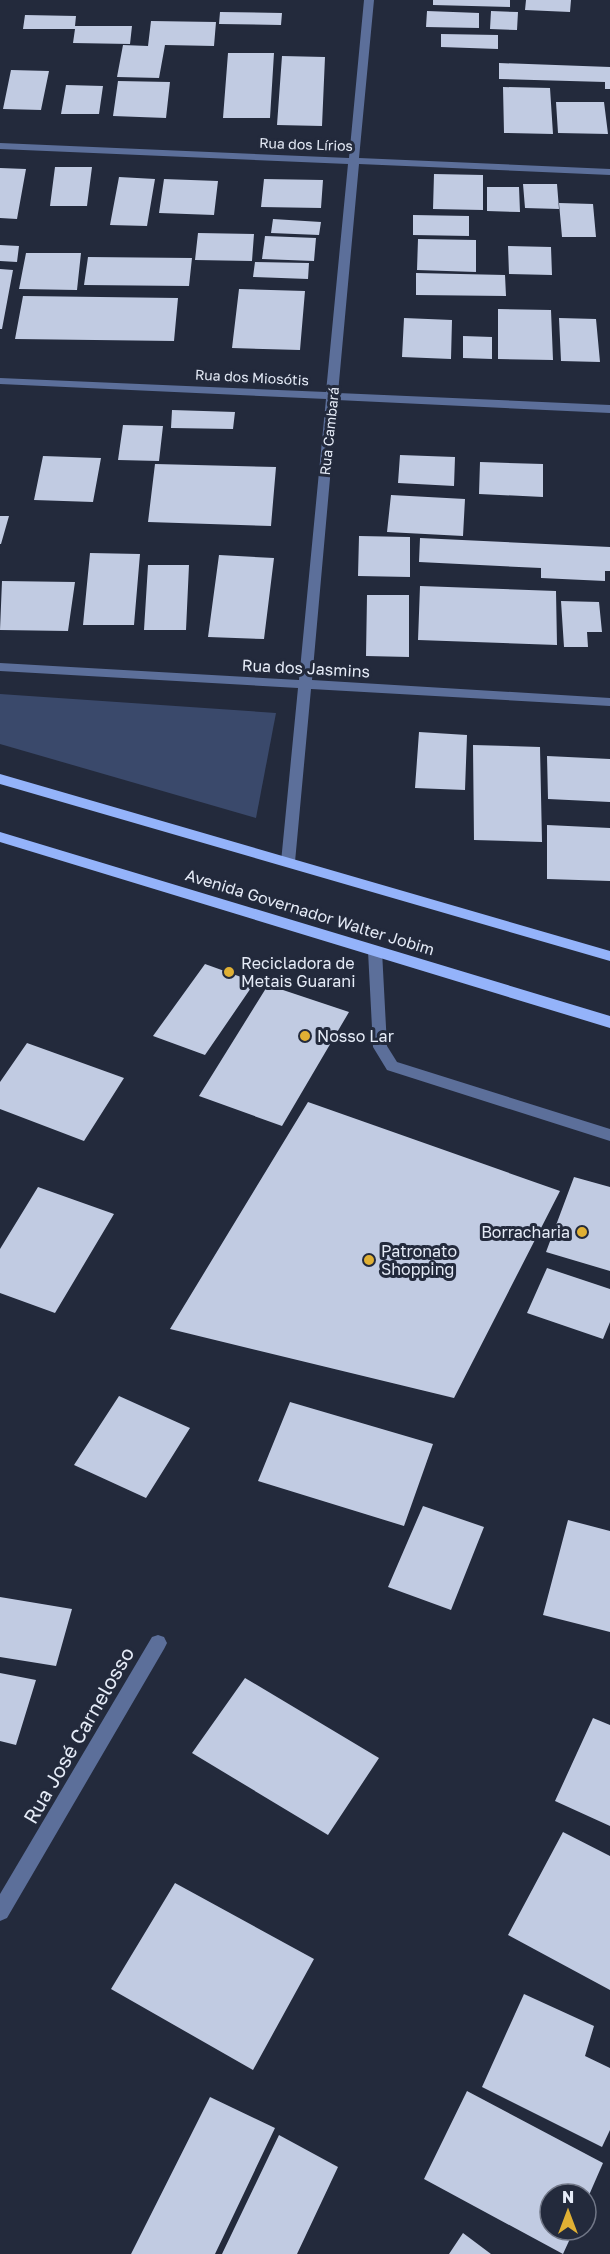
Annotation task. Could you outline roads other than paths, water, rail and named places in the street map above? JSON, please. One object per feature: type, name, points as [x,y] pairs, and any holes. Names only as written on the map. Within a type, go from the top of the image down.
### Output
[{"type":"main road","points":[[0,778],[610,956]]},
{"type":"main road","name":"Avenida Governador Walter Jobim","points":[[0,837],[610,1022]]},
{"type":"street","name":"Rua Cambará","points":[[288,862],[369,0]]},
{"type":"street","name":"Rua dos Lírios","points":[[0,146],[610,172]]},
{"type":"street","name":"Rua dos Miosótis","points":[[0,381],[610,409]]},
{"type":"street","name":"Rua dos Jasmins","points":[[0,667],[610,702]]},
{"type":"street","points":[[375,951],[380,1047],[392,1066],[610,1135]]},
{"type":"street","name":"Rua José Carnelosso","points":[[0,1912],[158,1643]]},
{"type":"place","name":"Recicladora de Metais Guarani","points":[[229,972]]},
{"type":"place","name":"Nosso Lar","points":[[305,1036]]},
{"type":"place","name":"Borracharia","points":[[582,1232]]},
{"type":"place","name":"Patronato Shopping","points":[[369,1260]]}]
